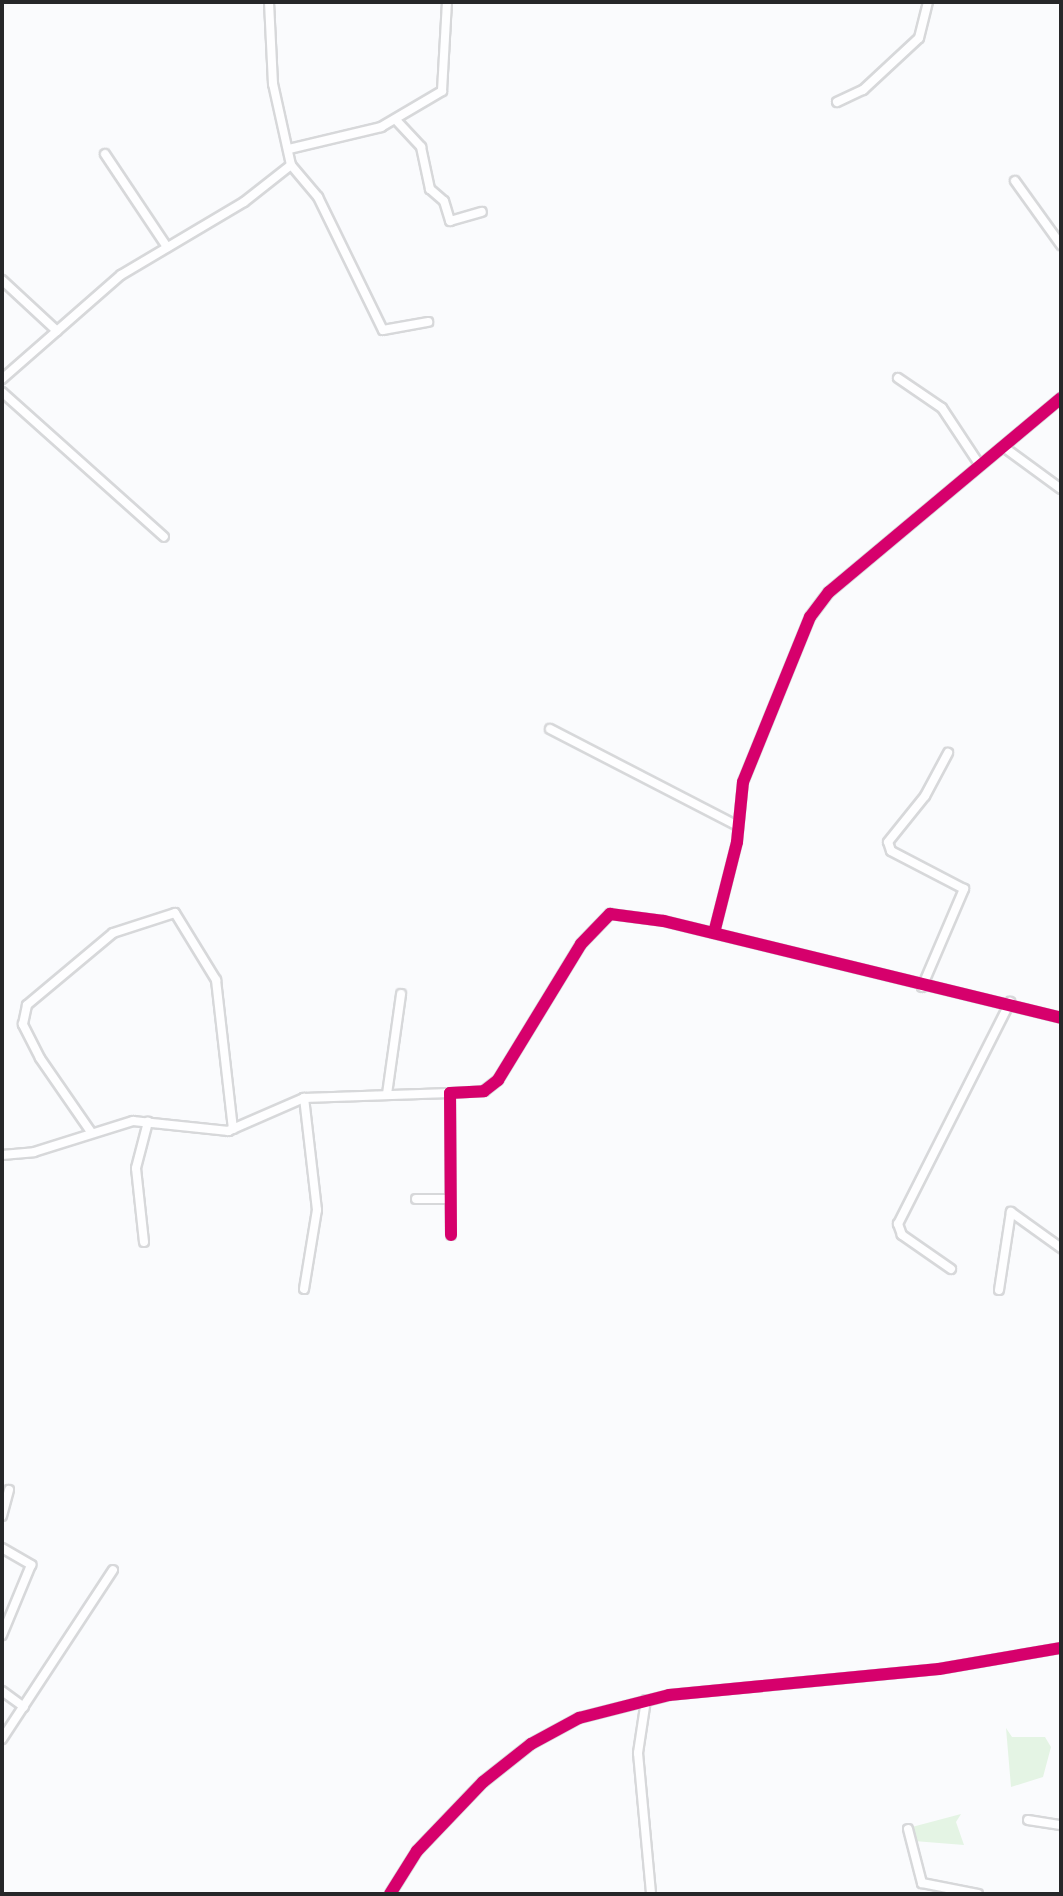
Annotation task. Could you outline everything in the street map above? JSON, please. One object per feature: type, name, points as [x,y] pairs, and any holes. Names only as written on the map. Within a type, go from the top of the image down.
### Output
[{"type":"street","points":[[269,2],[273,84],[291,165],[318,197],[383,330],[428,322]]},
{"type":"street","points":[[289,149],[396,120],[442,91],[447,2]]},
{"type":"street","points":[[837,102],[863,90],[919,38],[928,2]]},
{"type":"street","points":[[396,120],[421,147],[430,189],[444,201],[450,221],[482,212]]},
{"type":"street","points":[[105,154],[167,247]]},
{"type":"street","points":[[2,379],[121,275],[244,202],[291,165]]},
{"type":"street","points":[[1015,181],[1061,245]]},
{"type":"street","points":[[2,280],[57,331]]},
{"type":"street","points":[[898,378],[942,408],[979,464]]},
{"type":"street","points":[[2,392],[164,537]]},
{"type":"street","points":[[714,933],[751,755],[785,688],[810,617],[829,592],[979,464],[1005,448],[1061,398]]},
{"type":"street","points":[[1005,448],[1061,489]]},
{"type":"street","points":[[550,729],[736,825]]},
{"type":"street","points":[[922,987],[964,889],[891,851],[888,842],[925,796],[948,753]]},
{"type":"street","points":[[91,1132],[40,1058],[23,1024],[27,1005],[113,933],[175,913],[216,980],[233,1129]]},
{"type":"street","points":[[2,1155],[34,1152],[91,1132],[148,1122],[233,1129],[304,1098],[484,1091],[498,1080],[552,987],[604,917],[620,914],[714,933],[922,987],[1010,1002],[1061,1018]]},
{"type":"street","points":[[387,1094],[401,994]]},
{"type":"street","points":[[951,1269],[902,1235],[898,1224],[1010,1002]]},
{"type":"street","points":[[450,1093],[451,1235]]},
{"type":"street","points":[[304,1098],[317,1210],[304,1289]]},
{"type":"street","points":[[144,1242],[136,1168],[148,1122]]},
{"type":"street","points":[[416,1199],[451,1199]]},
{"type":"street","points":[[999,1290],[1011,1212],[1061,1248]]},
{"type":"street","points":[[2,1516],[9,1490]]},
{"type":"street","points":[[2,1548],[31,1565],[2,1635]]},
{"type":"street","points":[[2,1739],[113,1570]]},
{"type":"street","points":[[390,1894],[417,1851],[483,1782],[531,1744],[579,1718],[646,1700],[939,1669],[1061,1648]]},
{"type":"street","points":[[2,1691],[24,1707]]},
{"type":"street","points":[[646,1700],[638,1753],[651,1894]]},
{"type":"street","points":[[1028,1820],[1061,1825]]},
{"type":"street","points":[[908,1829],[922,1883],[990,1894]]},
{"type":"green space","points":[[1006,1728],[1012,1737],[1045,1737],[1051,1747],[1043,1777],[1011,1787]]},
{"type":"green space","points":[[961,1814],[956,1822],[964,1845],[914,1841],[912,1827]]},
{"type":"cycle path","points":[[714,933],[737,842],[743,782],[810,617],[829,592],[1061,398]]},
{"type":"cycle path","points":[[451,1235],[450,1093],[484,1091],[498,1080],[581,944],[610,914],[664,921],[1061,1018]]},
{"type":"cycle path","points":[[390,1894],[417,1851],[483,1782],[531,1744],[579,1718],[669,1695],[939,1669],[1061,1648]]}]
